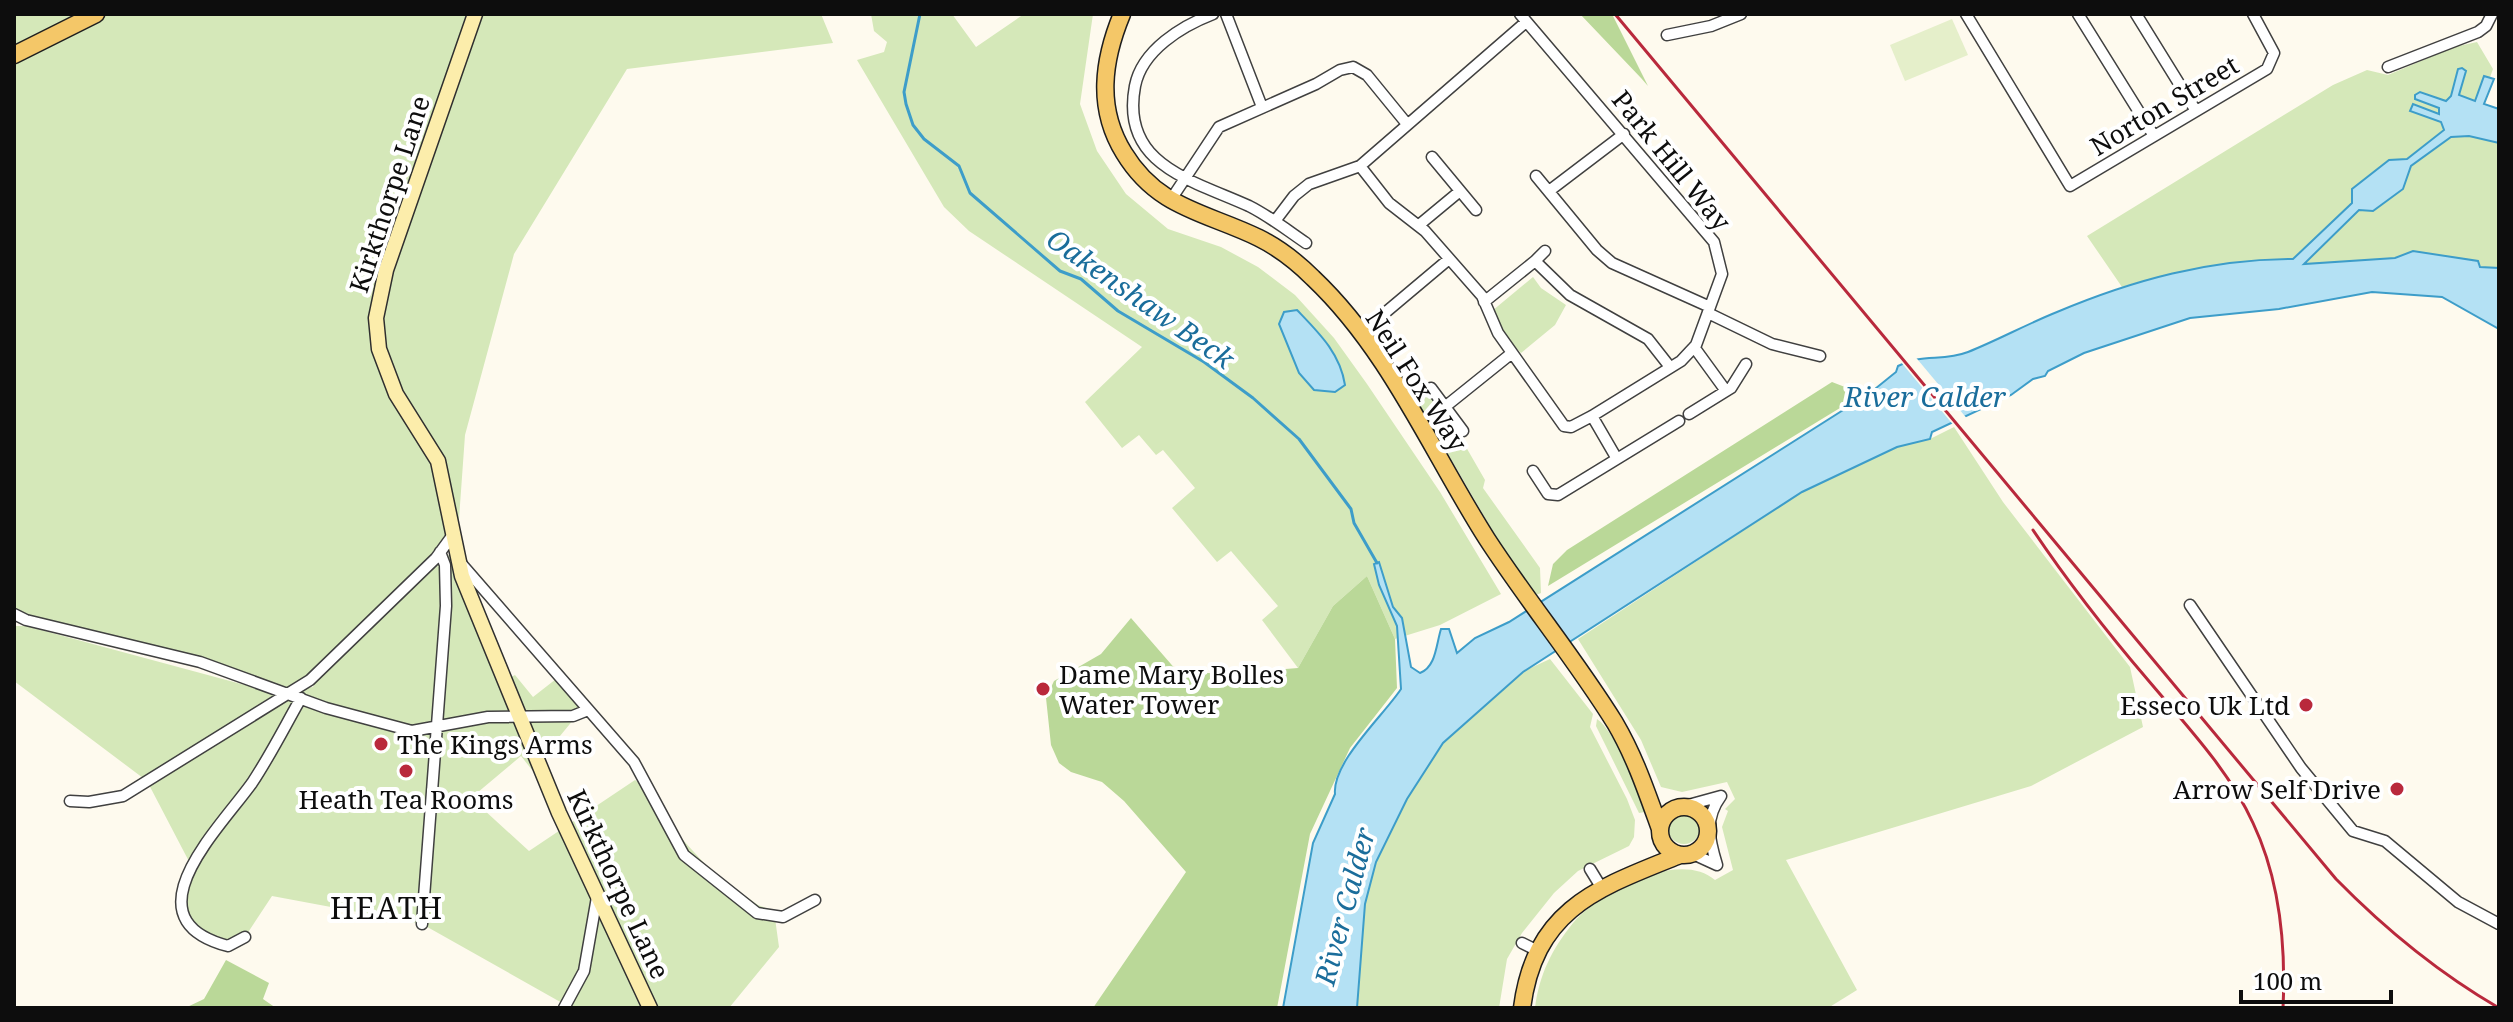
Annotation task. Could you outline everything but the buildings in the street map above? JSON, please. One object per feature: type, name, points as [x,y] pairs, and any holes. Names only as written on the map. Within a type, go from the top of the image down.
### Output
[{"type":"main road","points":[[14,55],[96,14]]},
{"type":"main road","name":"Neil Fox Way","points":[[1122,14],[1105,69],[1107,112],[1117,141],[1132,165],[1170,201],[1263,240],[1293,259],[1361,333],[1396,384],[1510,573],[1615,723],[1649,792],[1661,835]]},
{"type":"main road","points":[[1522,1008],[1530,967],[1564,914],[1601,887],[1705,844],[1708,829],[1696,810],[1679,808],[1649,792]]},
{"type":"main road","points":[[1647,867],[1667,814],[1679,808]]},
{"type":"main road","points":[[1661,835],[1670,851],[1687,854]]},
{"type":"street","name":"Kirkthorpe Lane","points":[[475,14],[399,229],[376,318],[383,367],[438,461],[457,561],[519,715],[650,1008]]},
{"type":"street","points":[[1180,14],[1186,25]]},
{"type":"street","points":[[1213,14],[1186,25],[1144,61],[1132,103],[1135,130],[1147,152],[1185,178],[1275,221],[1306,243]]},
{"type":"street","points":[[1226,14],[1262,107]]},
{"type":"street","points":[[1704,14],[1711,26]]},
{"type":"street","points":[[1667,35],[1711,26],[1741,14]]},
{"type":"street","name":"Norton Street","points":[[1966,14],[2070,186],[2263,72],[2274,57],[2253,14]]},
{"type":"street","points":[[2078,14],[2154,136]]},
{"type":"street","points":[[2136,14],[2196,111]]},
{"type":"street","points":[[2388,67],[2478,32],[2486,26],[2492,14]]},
{"type":"street","points":[[1275,221],[1294,196],[1309,184],[1360,166],[1523,18]]},
{"type":"street","name":"Park Hill Way","points":[[1360,166],[1389,203],[1419,225],[1484,302],[1498,333],[1564,426],[1571,427],[1592,416],[1670,367],[1694,347],[1722,274],[1714,242],[1523,18]]},
{"type":"street","points":[[1170,201],[1219,127],[1316,84],[1340,70],[1353,67],[1367,75],[1407,124]]},
{"type":"street","points":[[1549,191],[1624,134]]},
{"type":"street","points":[[1432,157],[1476,210]]},
{"type":"street","points":[[1536,176],[1612,263],[1772,344],[1820,356]]},
{"type":"street","points":[[1419,225],[1460,191]]},
{"type":"street","points":[[1484,302],[1545,251]]},
{"type":"street","points":[[1361,333],[1449,259]]},
{"type":"street","points":[[1535,261],[1570,295],[1648,339],[1670,367]]},
{"type":"street","points":[[1694,347],[1726,391]]},
{"type":"street","points":[[1446,406],[1512,353]]},
{"type":"street","points":[[1689,414],[1726,391],[1738,380],[1746,364]]},
{"type":"street","points":[[1431,388],[1463,431]]},
{"type":"street","points":[[1592,416],[1617,459]]},
{"type":"street","points":[[1533,471],[1552,496],[1679,421]]},
{"type":"street","points":[[70,801],[89,802],[123,796],[310,680],[440,552],[452,536]]},
{"type":"street","points":[[422,924],[434,728],[446,606],[445,565],[440,552]]},
{"type":"street","points":[[457,561],[634,762],[651,789],[677,847],[704,873],[757,913],[772,918],[783,917],[815,900]]},
{"type":"street","points":[[2190,605],[2301,768],[2353,831],[2385,841],[2458,902],[2499,924]]},
{"type":"street","points":[[14,614],[63,630],[200,662],[301,698],[412,731],[519,715],[573,716],[588,710]]},
{"type":"street","points":[[245,937],[228,946],[193,927],[183,913],[182,885],[201,851],[253,780],[301,698]]},
{"type":"street","points":[[1679,808],[1725,794],[1713,807],[1708,829],[1719,870],[1687,854]]},
{"type":"street","points":[[1590,869],[1601,887]]},
{"type":"street","points":[[564,1008],[584,971],[597,895]]},
{"type":"street","points":[[1522,943],[1538,951]]},
{"type":"green space","points":[[14,14],[821,14],[833,43],[627,69],[514,254],[465,435],[458,533],[299,689],[313,687],[317,678],[435,563],[452,553],[507,679],[515,675],[533,697],[556,679],[583,708],[532,770],[521,756],[471,798],[529,851],[635,780],[659,798],[673,829],[713,873],[758,905],[774,911],[779,947],[729,1008],[571,1008],[422,924],[272,896],[245,937],[228,946],[193,927],[181,903],[194,871],[147,781],[14,681],[14,626],[26,626],[271,692],[246,677],[26,620],[14,622]]},
{"type":"green space","points":[[871,14],[952,14],[976,47],[1024,14],[1093,14],[1080,104],[1097,151],[1126,194],[1168,229],[1221,247],[1258,267],[1295,295],[1334,338],[1367,384],[1440,492],[1501,594],[1440,625],[1395,639],[1367,576],[1333,606],[1298,668],[1262,620],[1278,606],[1231,551],[1217,562],[1172,508],[1195,488],[1163,450],[1156,455],[1139,435],[1122,448],[1085,402],[1142,347],[969,231],[944,207],[857,60],[884,52],[887,42],[874,31]]},
{"type":"green space","points":[[1580,14],[1612,14],[1648,86],[1641,78]]},
{"type":"green space","points":[[1952,19],[1968,55],[1905,81],[1890,45]]},
{"type":"green space","points":[[2477,42],[2493,69],[2469,135],[2499,143],[2499,268],[2488,269],[2413,251],[2395,258],[2304,264],[2307,260],[2236,263],[2190,270],[2122,287],[2087,236],[2333,85],[2367,70],[2388,75],[2454,47]]},
{"type":"green space","points":[[1533,277],[1541,288],[1566,305],[1555,325],[1521,353],[1498,329],[1492,311]]},
{"type":"green space","points":[[1408,367],[1451,421],[1485,480],[1483,488],[1540,568],[1541,593],[1536,595],[1510,561],[1401,373]]},
{"type":"green space","points":[[1832,382],[1863,394],[1548,586],[1553,564],[1567,550]]},
{"type":"green space","points":[[1954,427],[2003,502],[2130,667],[2143,727],[2031,786],[1786,860],[1857,990],[1828,1008],[1535,1008],[1543,973],[1559,943],[1573,923],[1601,898],[1641,878],[1662,872],[1682,869],[1700,872],[1715,880],[1733,870],[1722,827],[1728,811],[1725,809],[1735,799],[1727,782],[1682,792],[1661,787],[1641,740],[1578,639],[1802,492],[1897,447],[1930,439]]},
{"type":"green space","points":[[1367,576],[1395,639],[1397,688],[1350,748],[1310,834],[1277,1008],[1093,1008],[1186,872],[1124,801],[1102,782],[1071,772],[1059,763],[1051,745],[1046,698],[1054,681],[1101,654],[1131,618],[1177,671],[1224,674],[1298,668],[1333,606]]},
{"type":"green space","points":[[1550,659],[1593,714],[1590,727],[1627,799],[1635,820],[1634,837],[1629,846],[1578,871],[1554,893],[1522,933],[1507,959],[1499,1008],[1357,1008],[1365,904],[1376,862],[1407,799],[1443,743],[1522,672]]},
{"type":"green space","points":[[1597,719],[1611,735],[1626,762],[1645,812],[1639,813],[1596,726]]},
{"type":"green space","points":[[1684,812],[1695,817],[1700,828],[1695,839],[1684,844],[1673,839],[1668,828],[1673,817]]},
{"type":"green space","points":[[226,960],[269,983],[263,999],[276,1008],[185,1008],[204,999]]},
{"type":"water","name":"River Calder","points":[[2458,69],[2466,71],[2459,95],[2475,101],[2484,76],[2494,79],[2484,104],[2499,109],[2499,143],[2469,136],[2451,137],[2411,166],[2403,189],[2373,211],[2359,210],[2304,264],[2395,258],[2413,251],[2478,261],[2480,267],[2499,268],[2499,329],[2442,297],[2372,292],[2279,309],[2190,318],[2084,353],[2048,371],[2045,376],[2033,379],[2011,395],[1932,432],[1930,439],[1897,447],[1802,492],[1523,672],[1443,743],[1407,799],[1376,862],[1365,904],[1357,1008],[1283,1008],[1313,843],[1335,794],[1336,781],[1350,754],[1401,689],[1397,626],[1379,585],[1374,564],[1379,562],[1393,607],[1402,618],[1411,667],[1420,673],[1432,661],[1441,629],[1449,629],[1457,653],[1475,638],[1509,622],[1870,393],[1896,372],[1898,366],[1915,360],[1968,352],[2057,312],[2143,281],[2202,267],[2293,259],[2352,203],[2352,189],[2389,160],[2407,159],[2444,130],[2441,122],[2410,111],[2413,104],[2439,114],[2439,108],[2415,99],[2415,95],[2420,92],[2446,101],[2451,96]]},
{"type":"water","points":[[1297,310],[1327,344],[1338,363],[1345,385],[1335,392],[1314,390],[1299,373],[1279,324],[1284,312]]},
{"type":"pier","points":[[1913,354],[1969,421],[1955,427],[1900,361]]},
{"type":"waterway","name":"Oakenshaw Beck","points":[[920,14],[904,92],[913,125],[924,139],[959,166],[970,193],[1060,271],[1081,279],[1118,311],[1204,362],[1253,398],[1299,439],[1351,509],[1354,523],[1377,563]]},
{"type":"railway","points":[[1615,14],[2336,879],[2413,949],[2499,1008]]},
{"type":"railway","points":[[2033,530],[2103,625],[2205,748],[2243,803],[2262,845],[2275,890],[2282,937],[2283,1008]]},
{"type":"place","name":"Dame Mary Bolles Water Tower","points":[[1043,689]]},
{"type":"place","name":"Esseco Uk Ltd","points":[[2306,705]]},
{"type":"place","name":"The Kings Arms","points":[[381,744]]},
{"type":"place","name":"Heath Tea Rooms","points":[[406,771]]},
{"type":"place","name":"Arrow Self Drive","points":[[2397,789]]},
{"type":"district","name":"HEATH","points":[[387,907]]}]
